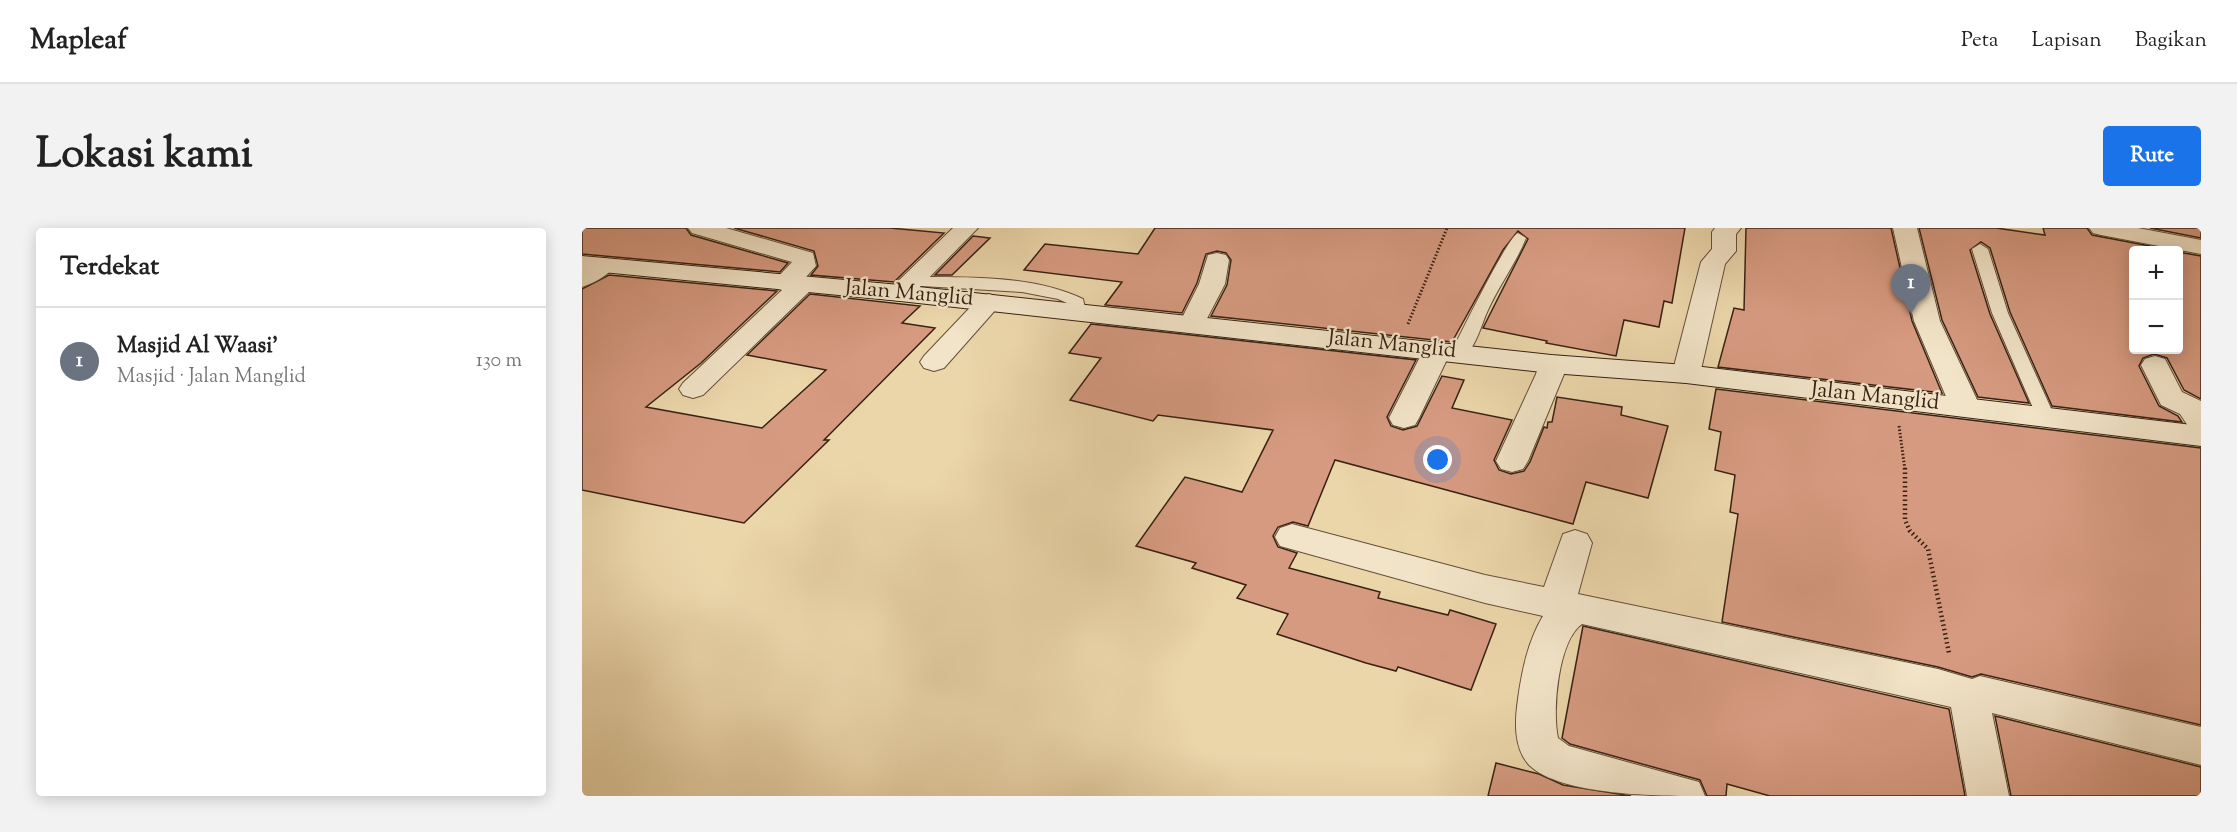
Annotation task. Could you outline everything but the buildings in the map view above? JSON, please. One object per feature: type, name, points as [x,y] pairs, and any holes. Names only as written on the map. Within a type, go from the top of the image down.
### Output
[{"type":"street","points":[[693,389],[794,284],[804,266],[804,258],[700,228]]},
{"type":"street","points":[[905,287],[966,228]]},
{"type":"street","points":[[1676,373],[1713,262],[1724,251],[1724,232],[1729,228]]},
{"type":"street","points":[[1905,228],[1927,321],[1965,406]]},
{"type":"street","points":[[2101,228],[2201,247]]},
{"type":"street","points":[[1676,373],[1696,249]]},
{"type":"street","points":[[1192,324],[1212,284],[1217,260]]},
{"type":"street","name":"Jalan Manglid","points":[[590,269],[794,284],[905,287],[989,302],[1551,364],[1676,373],[2045,415],[2201,436]]},
{"type":"street","points":[[934,362],[989,302]]},
{"type":"street","points":[[1404,418],[1448,352]]},
{"type":"street","points":[[1512,461],[1550,374],[1551,364]]},
{"type":"street","points":[[2156,365],[2171,398],[2190,407],[2201,422]]},
{"type":"street","points":[[1292,537],[1434,577],[1938,686],[1972,696],[1980,693],[1990,694],[2201,746]]},
{"type":"street","points":[[1575,543],[1568,605],[1558,622],[1541,668],[1536,725],[1538,744],[1546,754],[1560,763],[1684,796]]},
{"type":"street","points":[[1972,696],[1970,702],[1988,796]]},
{"type":"lane","points":[[1448,352],[1518,238]]},
{"type":"lane","points":[[1980,249],[2000,313],[2045,415]]},
{"type":"lane","points":[[905,287],[1003,286],[1067,295],[1077,302],[1078,312]]},
{"type":"path","points":[[1399,346],[1447,228]]},
{"type":"path","points":[[1894,399],[1905,461],[1905,520],[1910,531],[1928,549],[1949,652],[1959,676],[1972,696]]},
{"type":"place","name":"Masjid Al Waasi'","points":[[1911,314]]}]
